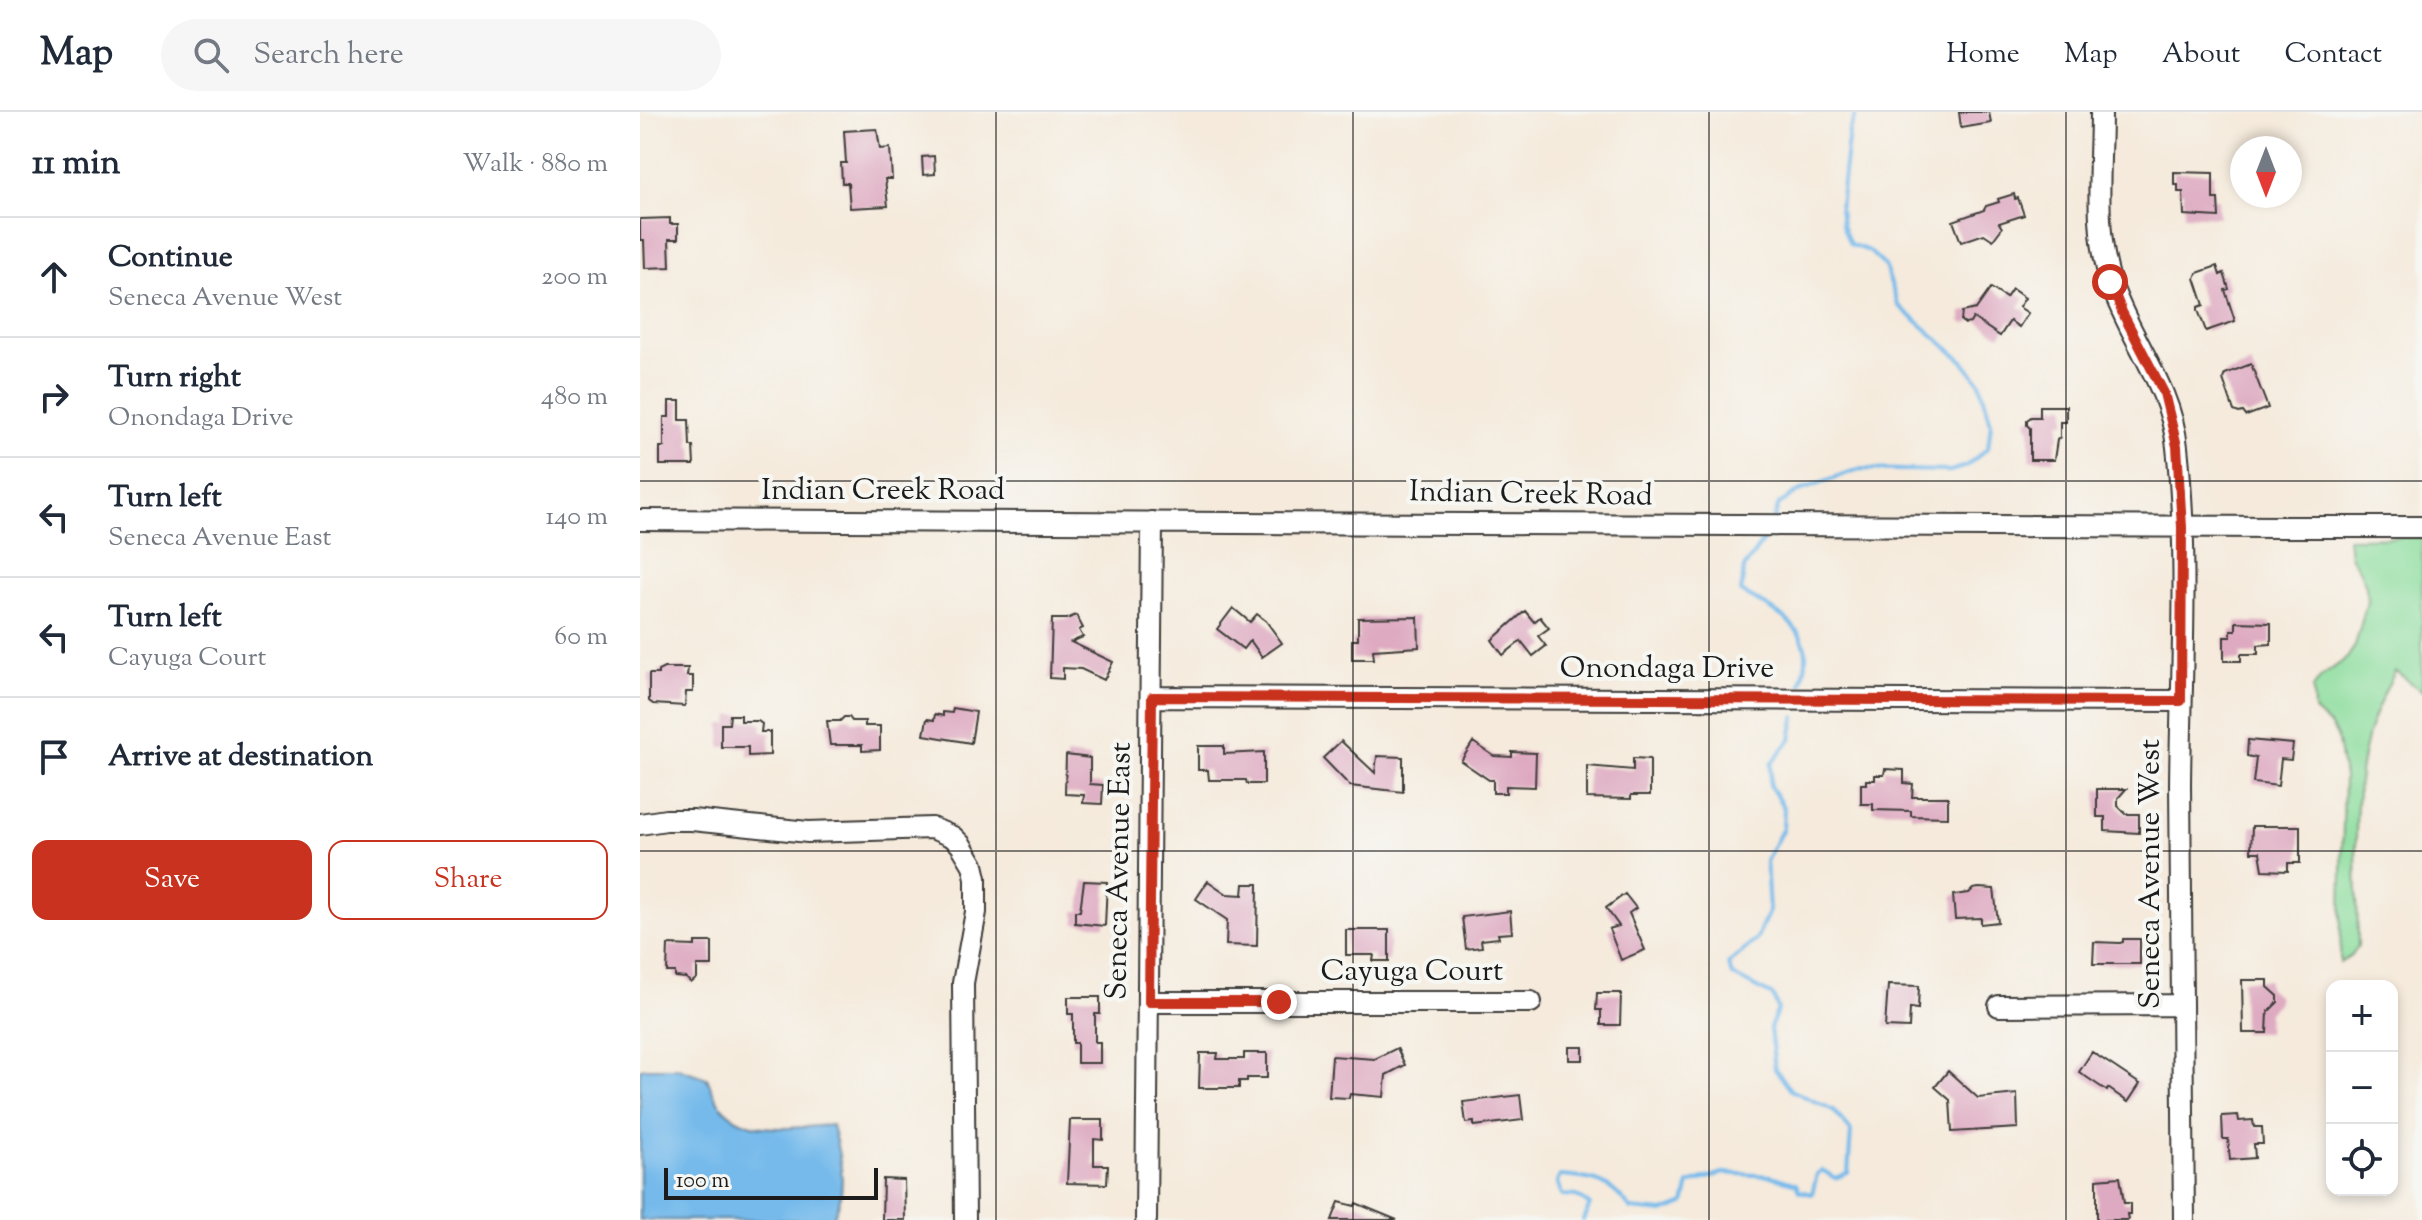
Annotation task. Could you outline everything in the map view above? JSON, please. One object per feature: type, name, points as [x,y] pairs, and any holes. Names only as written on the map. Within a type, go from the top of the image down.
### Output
[{"type":"street","name":"Seneca Avenue West","points":[[2101,112],[2100,237],[2110,282],[2164,393],[2177,446],[2182,527],[2184,1220]]},
{"type":"street","name":"Indian Creek Road","points":[[640,520],[2422,527]]},
{"type":"street","name":"Seneca Avenue East","points":[[1146,1220],[1152,522]]},
{"type":"street","name":"Onondaga Drive","points":[[1152,697],[2181,701]]},
{"type":"street","points":[[640,824],[692,820],[808,832],[932,828],[953,837],[961,845],[973,865],[976,878],[976,912],[963,983],[965,1220]]},
{"type":"street","name":"Cayuga Court","points":[[1149,1002],[1531,1002]]},
{"type":"street","points":[[1999,1006],[2181,1005]]},
{"type":"green space","points":[[2422,537],[2422,691],[2395,671],[2372,722],[2357,804],[2358,946],[2351,956],[2340,963],[2344,777],[2337,736],[2314,711],[2313,688],[2321,677],[2347,658],[2355,646],[2367,602],[2366,586],[2350,556],[2348,538]]},
{"type":"water","points":[[678,1068],[707,1078],[720,1104],[745,1123],[774,1128],[832,1125],[842,1186],[831,1220],[640,1220],[640,1069]]},
{"type":"building","points":[[1959,112],[1989,112],[1991,123],[1961,128]]},
{"type":"building","points":[[877,129],[880,149],[890,148],[892,179],[885,179],[888,206],[850,208],[848,183],[842,183],[841,163],[846,163],[844,131]]},
{"type":"building","points":[[934,156],[935,174],[923,175],[922,157]]},
{"type":"building","points":[[2174,172],[2213,173],[2213,199],[2218,199],[2219,217],[2184,215],[2183,192],[2178,192],[2178,185],[2174,185]]},
{"type":"building","points":[[2014,194],[2024,215],[1999,223],[2002,228],[1993,240],[1984,234],[1961,242],[1953,221],[1984,210],[1986,206],[1999,202],[1998,199]]},
{"type":"building","points":[[670,218],[670,224],[678,224],[678,239],[669,239],[670,267],[645,268],[640,219]]},
{"type":"building","points":[[2217,266],[2220,275],[2224,273],[2229,289],[2225,290],[2235,321],[2206,331],[2198,310],[2204,305],[2195,278],[2197,273]]},
{"type":"building","points":[[1991,288],[2006,298],[2012,289],[2025,298],[2019,307],[2028,313],[2019,327],[2010,321],[2000,336],[1973,318],[1970,323],[1961,321],[1962,312],[1976,309]]},
{"type":"building","points":[[2251,364],[2268,408],[2246,416],[2243,412],[2234,411],[2223,379],[2225,374]]},
{"type":"building","points":[[669,401],[680,401],[680,420],[689,420],[694,465],[660,465],[660,447],[664,447],[664,417],[669,417]]},
{"type":"building","points":[[2040,406],[2066,406],[2066,422],[2060,422],[2054,460],[2030,460],[2027,420],[2040,417]]},
{"type":"building","points":[[1233,608],[1250,622],[1257,614],[1282,643],[1262,657],[1250,640],[1243,649],[1217,629]]},
{"type":"building","points":[[1525,611],[1534,622],[1540,617],[1549,628],[1538,636],[1546,646],[1533,656],[1521,641],[1503,655],[1492,640]]},
{"type":"building","points":[[1076,615],[1083,628],[1079,630],[1083,637],[1071,642],[1113,662],[1104,680],[1081,669],[1063,668],[1063,679],[1050,678],[1052,619],[1067,619]]},
{"type":"building","points":[[1418,617],[1419,647],[1373,650],[1374,659],[1352,659],[1352,640],[1358,640],[1358,618]]},
{"type":"building","points":[[2236,622],[2271,623],[2271,644],[2258,645],[2258,654],[2241,654],[2241,661],[2224,661],[2224,637],[2231,637],[2231,630],[2236,630]]},
{"type":"building","points":[[664,668],[688,668],[687,676],[693,676],[693,692],[686,692],[685,706],[653,704],[649,701],[649,674],[658,674]]},
{"type":"building","points":[[953,708],[976,712],[971,743],[924,735],[927,719],[934,720],[935,714],[943,716],[943,712],[952,713]]},
{"type":"building","points":[[730,715],[741,715],[741,721],[758,721],[762,724],[761,732],[770,732],[770,755],[748,756],[748,747],[721,747],[721,724],[729,724]]},
{"type":"building","points":[[844,717],[852,721],[865,721],[865,726],[880,726],[880,750],[862,751],[862,745],[830,745],[827,721],[840,721]]},
{"type":"building","points":[[2248,740],[2293,744],[2291,760],[2281,759],[2278,786],[2253,783],[2256,758],[2247,756]]},
{"type":"building","points":[[1341,741],[1375,773],[1377,756],[1403,757],[1403,792],[1350,786],[1323,758]]},
{"type":"building","points":[[1473,742],[1494,756],[1512,757],[1512,752],[1536,753],[1535,787],[1506,786],[1506,793],[1493,793],[1493,780],[1461,761]]},
{"type":"building","points":[[1198,746],[1224,746],[1224,754],[1264,752],[1264,784],[1247,784],[1246,780],[1209,780],[1208,770],[1198,770]]},
{"type":"building","points":[[1066,755],[1090,758],[1090,784],[1103,785],[1102,804],[1083,803],[1084,795],[1065,794]]},
{"type":"building","points":[[1633,758],[1650,759],[1650,795],[1631,795],[1631,799],[1587,798],[1587,766],[1633,770]]},
{"type":"building","points":[[1885,769],[1904,770],[1904,783],[1913,784],[1912,797],[1948,797],[1948,817],[1911,816],[1911,811],[1873,810],[1873,804],[1861,804],[1861,784],[1866,784],[1866,780],[1875,780],[1875,775],[1884,775]]},
{"type":"building","points":[[2097,789],[2126,789],[2118,798],[2118,806],[2126,814],[2139,814],[2139,833],[2105,831],[2105,817],[2097,817]]},
{"type":"building","points":[[2252,826],[2300,826],[2300,863],[2288,863],[2288,871],[2263,870],[2260,852],[2251,852]]},
{"type":"building","points":[[1084,881],[1107,882],[1105,926],[1075,923],[1075,911],[1080,911]]},
{"type":"building","points":[[1208,881],[1227,894],[1243,895],[1244,884],[1258,884],[1257,946],[1226,945],[1227,920],[1196,899]]},
{"type":"building","points":[[1979,888],[1994,889],[1998,922],[1981,924],[1981,918],[1955,919],[1953,895]]},
{"type":"building","points":[[1625,894],[1636,908],[1629,913],[1645,950],[1621,960],[1609,929],[1619,926],[1606,908]]},
{"type":"building","points":[[1510,911],[1512,933],[1498,934],[1499,938],[1481,940],[1482,947],[1466,949],[1462,917]]},
{"type":"building","points":[[1346,930],[1389,930],[1389,961],[1373,961],[1374,955],[1346,955]]},
{"type":"building","points":[[2123,939],[2140,939],[2140,964],[2093,964],[2094,942],[2120,943]]},
{"type":"building","points":[[695,942],[712,942],[712,966],[697,966],[697,978],[691,983],[686,978],[675,977],[675,972],[667,972],[668,945],[695,946]]},
{"type":"building","points":[[2242,980],[2268,980],[2268,987],[2278,996],[2278,1002],[2268,1012],[2267,1033],[2243,1033]]},
{"type":"building","points":[[1888,985],[1919,986],[1918,1009],[1910,1008],[1909,1028],[1885,1027]]},
{"type":"building","points":[[1597,993],[1621,993],[1620,1025],[1601,1025],[1601,1010],[1596,1010]]},
{"type":"building","points":[[1068,997],[1100,997],[1100,1014],[1095,1014],[1095,1042],[1100,1042],[1100,1063],[1077,1063],[1077,1043],[1073,1043],[1073,1014],[1068,1014]]},
{"type":"building","points":[[1569,1047],[1583,1047],[1583,1060],[1569,1060]]},
{"type":"building","points":[[1397,1048],[1405,1065],[1386,1075],[1384,1097],[1350,1094],[1349,1098],[1329,1097],[1332,1056],[1375,1059]]},
{"type":"building","points":[[2092,1052],[2140,1084],[2128,1102],[2079,1072]]},
{"type":"building","points":[[1200,1053],[1218,1053],[1217,1059],[1244,1059],[1244,1053],[1267,1053],[1267,1078],[1247,1078],[1247,1081],[1239,1081],[1239,1088],[1199,1088]]},
{"type":"building","points":[[1948,1071],[1978,1098],[2017,1094],[2018,1128],[1952,1132],[1950,1100],[1935,1087]]},
{"type":"building","points":[[1520,1095],[1523,1120],[1474,1126],[1474,1122],[1466,1123],[1463,1102]]},
{"type":"building","points":[[2238,1115],[2239,1121],[2253,1120],[2254,1127],[2262,1127],[2263,1144],[2254,1144],[2255,1158],[2230,1160],[2228,1139],[2223,1139],[2222,1116]]},
{"type":"building","points":[[1070,1120],[1103,1120],[1103,1140],[1094,1139],[1094,1165],[1108,1165],[1107,1184],[1067,1183]]},
{"type":"building","points":[[2120,1177],[2124,1203],[2130,1203],[2128,1220],[2097,1220],[2097,1179]]},
{"type":"building","points":[[883,1179],[904,1180],[905,1220],[882,1220]]},
{"type":"building","points":[[1339,1202],[1355,1206],[1356,1203],[1397,1220],[1332,1220]]},
{"type":"waterway","points":[[1774,519],[1779,504],[1805,488],[1859,469],[1950,471],[1966,466],[1988,448],[1991,423],[1980,383],[1963,361],[1898,305],[1885,266],[1869,251],[1850,244],[1842,225],[1840,207],[1849,131],[1857,112]]},
{"type":"waterway","points":[[1764,539],[1744,568],[1741,592],[1784,618],[1800,636],[1806,659],[1801,684]]},
{"type":"waterway","points":[[1583,1220],[1590,1205],[1577,1196],[1562,1195],[1557,1182],[1560,1176],[1600,1182],[1631,1209],[1663,1212],[1684,1204],[1689,1184],[1723,1173],[1771,1176],[1796,1184],[1799,1191],[1812,1194],[1817,1174],[1822,1170],[1835,1178],[1848,1173],[1851,1131],[1833,1110],[1791,1090],[1775,1069],[1770,1028],[1778,1009],[1773,996],[1732,975],[1728,964],[1756,940],[1769,911],[1766,861],[1783,828],[1784,808],[1770,786],[1771,764],[1791,739],[1795,717]]},
{"type":"route","points":[[1279,1002],[1149,1002],[1152,697],[2181,701],[2182,527],[2177,446],[2164,393],[2110,282]]}]
